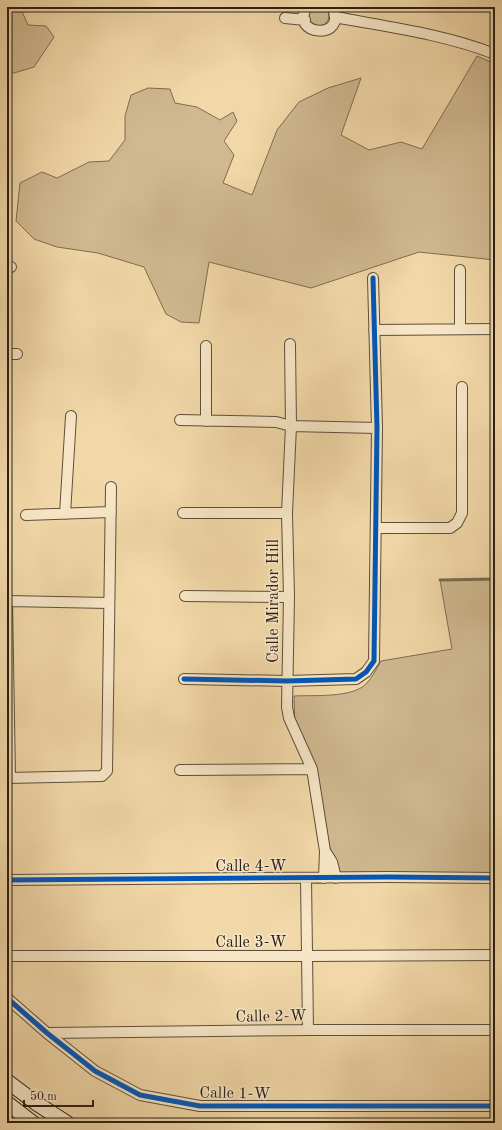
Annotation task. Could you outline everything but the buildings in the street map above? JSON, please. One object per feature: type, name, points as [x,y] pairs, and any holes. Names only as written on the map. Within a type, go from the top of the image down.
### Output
[{"type":"main road","points":[[7,1081],[36,1103],[67,1123]]},
{"type":"main road","points":[[7,1103],[33,1123]]},
{"type":"street","points":[[307,7],[304,15],[305,20],[310,28],[319,32],[328,29],[334,21],[333,12],[472,45],[495,54]]},
{"type":"street","points":[[285,18],[305,20]]},
{"type":"street","points":[[460,270],[460,329]]},
{"type":"street","points":[[184,679],[287,681],[356,679],[366,672],[374,661],[377,428],[373,278]]},
{"type":"street","points":[[374,330],[495,329]]},
{"type":"street","name":"Calle Mirador Hill","points":[[290,344],[288,513],[289,597],[287,681],[289,718],[312,769],[325,851],[324,878]]},
{"type":"street","points":[[206,346],[206,420]]},
{"type":"street","points":[[376,528],[450,528],[457,522],[462,513],[462,387]]},
{"type":"street","points":[[65,514],[71,416]]},
{"type":"street","points":[[180,420],[276,422],[290,426],[377,428]]},
{"type":"street","points":[[109,603],[7,601],[9,778],[102,776],[107,771],[111,486]]},
{"type":"street","points":[[26,515],[111,512]]},
{"type":"street","points":[[183,513],[288,513]]},
{"type":"street","points":[[185,596],[289,597]]},
{"type":"street","points":[[180,770],[312,769]]},
{"type":"street","name":"Calle Mirador Hill","points":[[325,851],[332,862],[336,878]]},
{"type":"street","points":[[306,878],[308,1030]]},
{"type":"street","name":"Calle 4-W","points":[[7,880],[495,878]]},
{"type":"street","name":"Calle 3-W","points":[[7,956],[495,955]]},
{"type":"street","name":"Calle 1-W","points":[[7,998],[47,1034],[95,1071],[140,1095],[200,1106],[495,1106]]},
{"type":"street","name":"Calle 2-W","points":[[47,1034],[308,1030],[495,1030]]},
{"type":"shaded area","points":[[319,6],[326,9],[329,16],[326,23],[319,26],[312,23],[309,16],[312,9]]},
{"type":"shaded area","points":[[7,7],[20,7],[28,25],[46,26],[54,37],[34,67],[14,73],[7,72]]},
{"type":"shaded area","points":[[477,56],[495,64],[495,260],[419,252],[311,288],[209,262],[199,323],[181,322],[166,314],[144,267],[98,253],[57,247],[34,239],[16,221],[20,183],[42,172],[57,178],[89,162],[109,161],[125,140],[125,116],[131,95],[148,88],[170,89],[175,103],[197,107],[220,120],[233,112],[237,121],[224,141],[234,155],[223,183],[252,195],[277,130],[299,102],[328,88],[361,78],[341,135],[369,150],[401,142],[422,149]]},
{"type":"shaded area","points":[[495,579],[495,878],[339,878],[295,728],[294,696],[331,695],[350,692],[365,685],[372,677],[381,661],[452,649],[440,580]]},
{"type":"waterway","points":[[440,580],[495,579]]},
{"type":"cycle path","points":[[184,679],[287,681],[356,679],[366,672],[374,661],[377,428],[373,278]]},
{"type":"cycle path","points":[[7,880],[389,877],[495,878]]},
{"type":"cycle path","points":[[7,998],[47,1033],[95,1071],[140,1095],[200,1106],[495,1106]]}]
